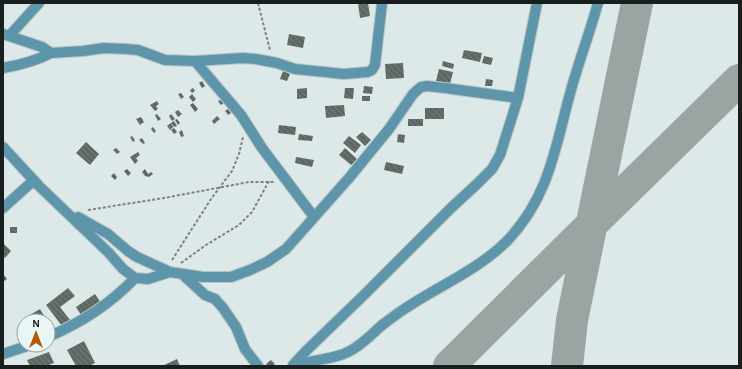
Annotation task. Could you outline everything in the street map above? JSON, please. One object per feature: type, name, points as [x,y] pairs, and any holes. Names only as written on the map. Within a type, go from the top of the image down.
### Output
[{"type":"street","points":[[39,3],[6,34],[42,47],[51,52]]},
{"type":"street","points":[[3,68],[16,66],[41,58],[51,52],[83,51],[104,48],[138,50],[165,60],[195,61],[243,58],[266,60],[295,69],[318,72],[344,74],[368,72],[372,70],[375,65],[382,3]]},
{"type":"street","points":[[292,366],[492,169],[500,155],[518,98],[537,3]]},
{"type":"street","points":[[296,366],[309,361],[337,356],[360,345],[392,317],[482,262],[506,241],[519,227],[532,209],[549,175],[574,80],[598,3]]},
{"type":"street","points":[[195,61],[241,115],[262,148],[314,217]]},
{"type":"street","points":[[69,213],[108,234],[137,257],[168,271],[203,277],[231,277],[267,262],[286,249],[390,129],[413,94],[420,87],[428,86],[518,98]]},
{"type":"street","points":[[3,147],[123,269],[135,278],[148,279],[168,271]]},
{"type":"street","points":[[3,208],[34,180]]},
{"type":"street","points":[[182,274],[205,295],[215,299],[223,308],[236,327],[245,349],[258,366]]},
{"type":"street","points":[[56,333],[93,314],[115,298],[135,278]]},
{"type":"street","points":[[3,354],[16,350]]},
{"type":"path","points":[[258,3],[271,53],[278,63]]},
{"type":"path","points":[[168,271],[211,199],[232,171],[239,154],[243,136],[241,115]]},
{"type":"path","points":[[168,271],[239,225],[252,212],[269,181]]},
{"type":"path","points":[[69,213],[164,198],[221,186],[249,182],[269,181],[291,185]]},
{"type":"building","points":[[358,3],[368,3],[370,16],[360,18]]},
{"type":"building","points":[[289,34],[305,37],[303,48],[287,45]]},
{"type":"building","points":[[464,50],[482,53],[480,62],[462,58]]},
{"type":"building","points":[[484,56],[493,58],[491,65],[482,63]]},
{"type":"building","points":[[443,61],[454,64],[453,69],[442,66]]},
{"type":"building","points":[[403,63],[404,78],[386,79],[385,64]]},
{"type":"building","points":[[439,69],[453,72],[450,84],[436,81]]},
{"type":"building","points":[[283,71],[290,74],[287,81],[280,79]]},
{"type":"building","points":[[486,79],[493,80],[492,86],[485,86]]},
{"type":"building","points":[[202,81],[205,86],[202,88],[199,83]]},
{"type":"building","points":[[364,86],[373,87],[372,94],[363,93]]},
{"type":"building","points":[[193,88],[195,91],[192,93],[190,90]]},
{"type":"building","points":[[307,88],[307,98],[297,99],[297,89]]},
{"type":"building","points":[[345,88],[354,88],[353,99],[344,98]]},
{"type":"building","points":[[181,93],[184,97],[181,99],[178,94]]},
{"type":"building","points":[[192,94],[196,99],[193,102],[189,97]]},
{"type":"building","points":[[362,96],[370,96],[370,101],[362,101]]},
{"type":"building","points":[[221,100],[224,103],[221,105],[218,101]]},
{"type":"building","points":[[157,101],[159,104],[156,106],[158,109],[155,111],[150,105]]},
{"type":"building","points":[[193,103],[198,109],[195,112],[190,105]]},
{"type":"building","points":[[344,105],[345,116],[326,118],[325,106]]},
{"type":"building","points":[[425,108],[444,108],[444,119],[425,119]]},
{"type":"building","points":[[228,109],[231,113],[228,115],[225,111]]},
{"type":"building","points":[[178,110],[182,114],[178,117],[175,112]]},
{"type":"building","points":[[157,114],[161,119],[158,121],[155,115]]},
{"type":"building","points":[[171,114],[175,119],[172,121],[169,116]]},
{"type":"building","points":[[217,116],[220,119],[214,124],[212,121]]},
{"type":"building","points":[[141,117],[144,122],[140,125],[136,119]]},
{"type":"building","points":[[177,119],[180,123],[178,125],[175,120]]},
{"type":"building","points":[[408,119],[423,119],[423,126],[408,126]]},
{"type":"building","points":[[174,121],[177,126],[174,127],[171,123]]},
{"type":"building","points":[[171,123],[173,127],[170,130],[167,126]]},
{"type":"building","points":[[279,125],[296,127],[295,135],[278,133]]},
{"type":"building","points":[[153,127],[156,131],[154,133],[151,129]]},
{"type":"building","points":[[174,128],[177,132],[174,134],[171,130]]},
{"type":"building","points":[[182,130],[184,136],[181,137],[179,132]]},
{"type":"building","points":[[362,132],[371,140],[365,146],[356,137]]},
{"type":"building","points":[[299,134],[313,136],[312,141],[298,140]]},
{"type":"building","points":[[398,134],[405,135],[404,143],[397,142]]},
{"type":"building","points":[[132,136],[135,140],[133,142],[130,137]]},
{"type":"building","points":[[349,136],[361,145],[355,153],[343,143]]},
{"type":"building","points":[[142,138],[145,143],[143,144],[139,140]]},
{"type":"building","points":[[86,142],[99,154],[90,165],[76,153]]},
{"type":"building","points":[[116,148],[120,152],[117,154],[113,150]]},
{"type":"building","points":[[345,148],[357,159],[351,165],[339,155]]},
{"type":"building","points":[[138,152],[140,155],[136,158],[138,161],[135,164],[130,157]]},
{"type":"building","points":[[296,157],[314,160],[312,167],[295,163]]},
{"type":"building","points":[[386,162],[404,166],[402,174],[384,170]]},
{"type":"building","points":[[127,169],[131,173],[128,176],[124,171]]},
{"type":"building","points":[[145,169],[148,174],[151,172],[153,174],[149,177],[145,176],[142,172]]},
{"type":"building","points":[[114,173],[117,177],[115,180],[111,176]]},
{"type":"building","points":[[10,227],[17,227],[17,233],[10,233]]},
{"type":"building","points":[[3,243],[11,251],[5,258],[3,256]]},
{"type":"building","points":[[3,274],[7,279],[3,282]]},
{"type":"building","points":[[68,288],[75,296],[60,307],[70,320],[62,326],[56,318],[56,313],[52,313],[46,305]]},
{"type":"building","points":[[95,294],[101,303],[81,315],[76,307]]},
{"type":"building","points":[[40,309],[42,313],[33,313]]},
{"type":"building","points":[[84,341],[95,363],[89,366],[76,366],[67,350]]},
{"type":"building","points":[[49,353],[54,363],[46,366],[30,366],[27,360]]},
{"type":"building","points":[[177,359],[180,366],[162,366]]},
{"type":"building","points":[[271,360],[275,364],[268,366],[266,364]]},
{"type":"taxiway","points":[[567,366],[572,320],[637,3]]},
{"type":"taxiway","points":[[449,366],[739,80]]}]
